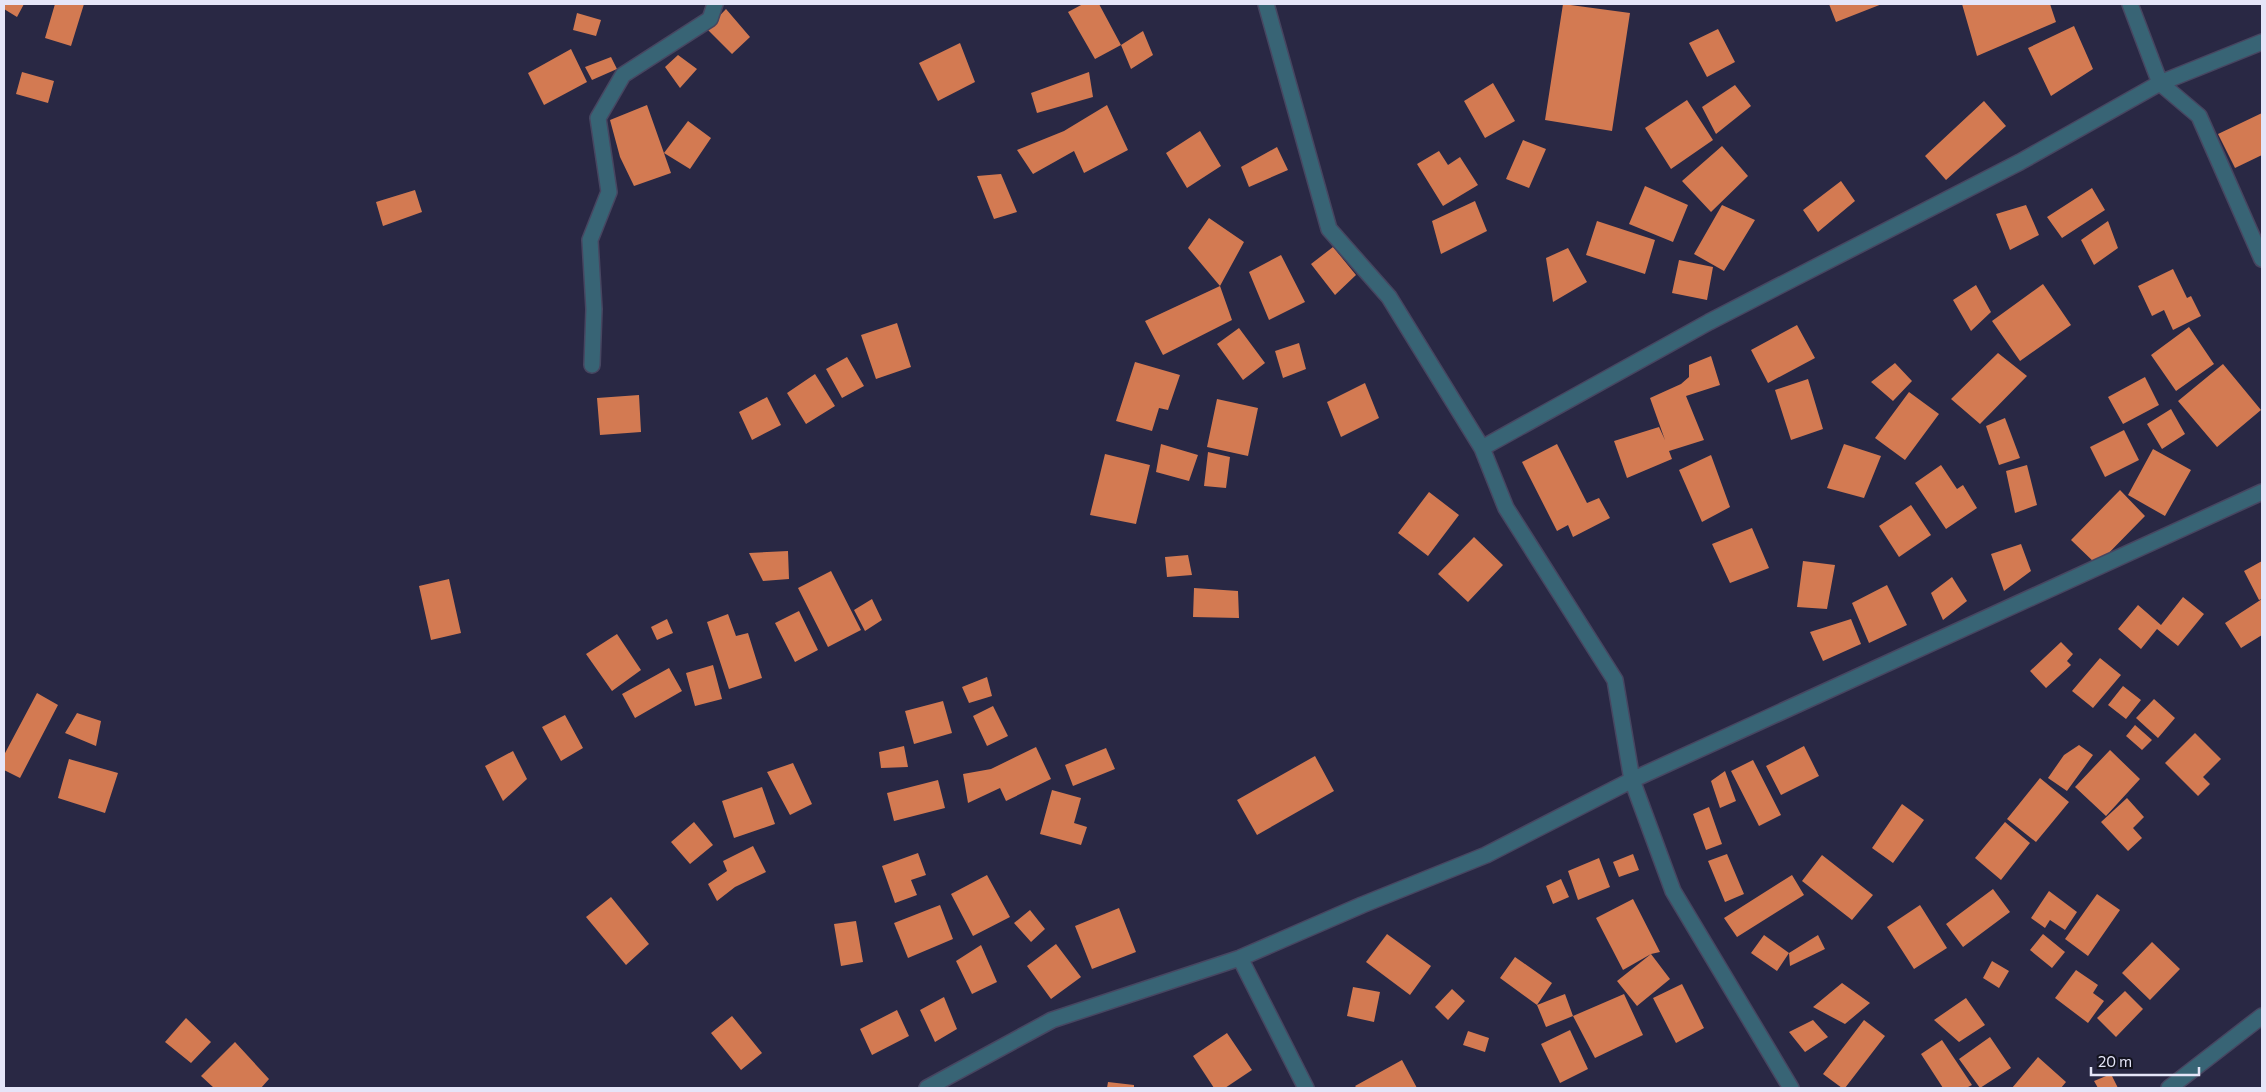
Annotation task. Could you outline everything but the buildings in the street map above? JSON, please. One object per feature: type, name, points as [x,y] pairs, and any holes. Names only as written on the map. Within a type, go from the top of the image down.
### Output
[{"type":"street","points":[[592,366],[594,310],[590,240],[609,192],[598,118],[623,75],[710,19],[715,4]]},
{"type":"street","points":[[1267,4],[1329,229],[1389,297],[1482,448],[1506,508],[1615,680],[1632,780],[1673,892],[1791,1088]]},
{"type":"street","points":[[2130,4],[2160,83],[2200,116],[2262,259]]},
{"type":"street","points":[[1482,448],[1709,322],[2020,162],[2160,83],[2262,42]]},
{"type":"street","points":[[927,1088],[1052,1020],[1240,958],[1486,855],[1632,780],[2262,492]]},
{"type":"street","points":[[1240,958],[1306,1088]]},
{"type":"street","points":[[2170,1088],[2262,1016]]}]
